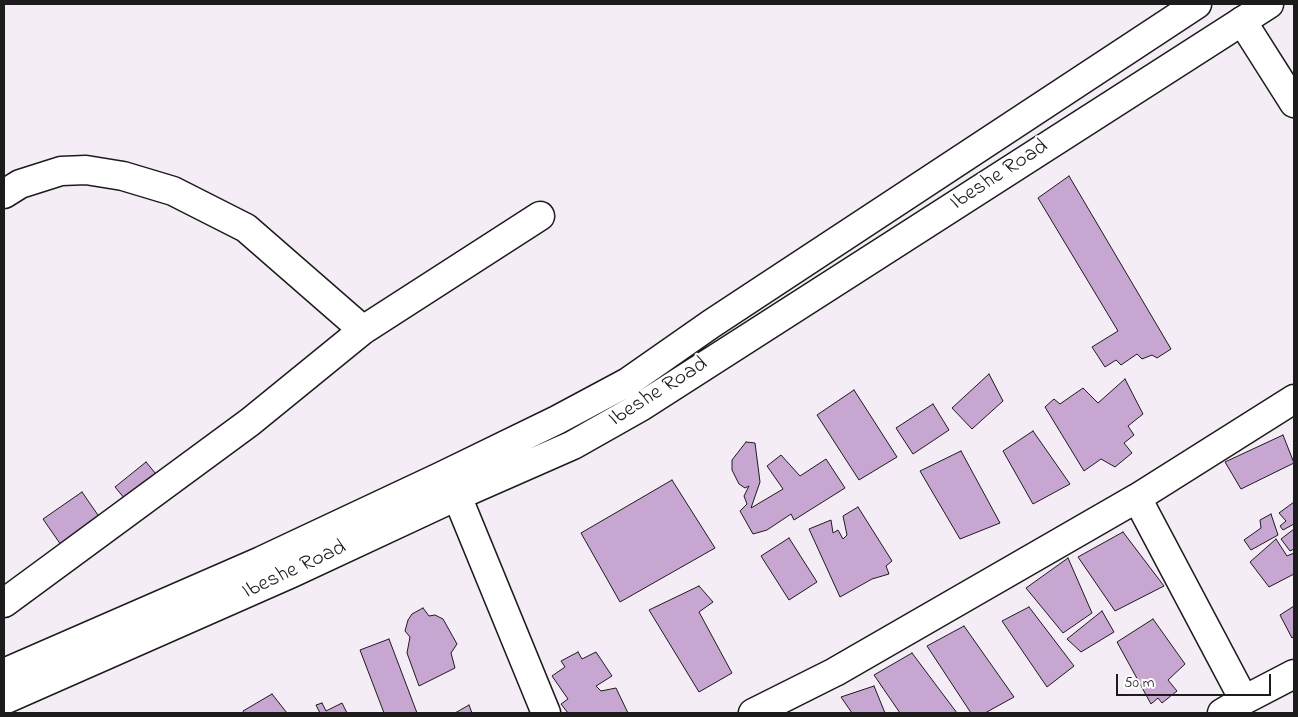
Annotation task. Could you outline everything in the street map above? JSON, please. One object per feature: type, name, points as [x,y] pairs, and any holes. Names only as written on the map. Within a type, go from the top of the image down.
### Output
[{"type":"main road","name":"Ibeshe Road","points":[[4,673],[261,562],[558,420],[628,382],[728,313],[1197,4]]},
{"type":"main road","name":"Ibeshe Road","points":[[4,700],[292,574],[457,496],[573,445],[642,406],[1269,4]]},
{"type":"main road","points":[[1242,21],[1294,103]]},
{"type":"main road","points":[[4,194],[20,184],[61,171],[86,170],[123,176],[173,191],[246,228],[363,330]]},
{"type":"main road","points":[[4,603],[250,422],[363,330],[540,216]]},
{"type":"main road","points":[[753,713],[835,672],[1137,498],[1294,399]]},
{"type":"main road","points":[[457,496],[546,713]]},
{"type":"main road","points":[[1137,498],[1233,706],[1294,674]]},
{"type":"building","points":[[1069,176],[1171,349],[1157,358],[1152,355],[1142,359],[1137,354],[1121,365],[1116,360],[1105,367],[1092,347],[1118,331],[1038,198]]},
{"type":"building","points":[[989,374],[1003,401],[972,429],[952,408]]},
{"type":"building","points":[[1125,379],[1143,414],[1128,426],[1134,435],[1124,443],[1132,453],[1115,467],[1101,459],[1084,471],[1045,407],[1054,399],[1060,404],[1083,388],[1098,403]]},
{"type":"building","points":[[854,390],[897,457],[859,480],[817,415]]},
{"type":"building","points":[[933,404],[949,430],[913,454],[896,428]]},
{"type":"building","points":[[1033,431],[1070,484],[1033,504],[1003,451]]},
{"type":"building","points":[[1283,435],[1294,463],[1241,489],[1225,462]]},
{"type":"building","points":[[746,442],[755,443],[760,482],[751,508],[783,489],[767,466],[781,455],[800,476],[826,459],[845,488],[794,520],[791,514],[767,530],[753,534],[740,511],[747,504],[744,496],[749,486],[745,488],[739,484],[732,470],[732,460]]},
{"type":"building","points":[[961,451],[1000,523],[960,539],[920,471]]},
{"type":"building","points":[[146,462],[156,474],[125,499],[115,487]]},
{"type":"building","points":[[672,480],[715,548],[620,602],[581,533]]},
{"type":"building","points":[[82,492],[100,518],[61,545],[43,519]]},
{"type":"building","points":[[1294,502],[1294,524],[1283,530],[1280,526],[1286,521],[1279,513]]},
{"type":"building","points":[[858,507],[892,561],[886,566],[889,574],[872,579],[840,597],[809,529],[831,520],[833,533],[838,530],[843,539],[847,535],[843,516]]},
{"type":"building","points":[[1271,514],[1278,535],[1251,550],[1244,540],[1261,528],[1260,520]]},
{"type":"building","points":[[1294,529],[1294,549],[1290,551],[1281,539]]},
{"type":"building","points":[[1123,532],[1164,586],[1115,611],[1078,557]]},
{"type":"building","points":[[789,538],[817,582],[789,600],[761,556]]},
{"type":"building","points":[[1276,539],[1287,556],[1294,553],[1294,574],[1269,587],[1250,562]]},
{"type":"building","points":[[1068,558],[1092,613],[1063,633],[1026,588]]},
{"type":"building","points":[[699,586],[713,602],[699,612],[732,673],[699,692],[649,610]]},
{"type":"building","points":[[1294,606],[1294,636],[1292,638],[1280,615]]},
{"type":"building","points":[[1029,607],[1074,666],[1047,687],[1002,621]]},
{"type":"building","points":[[423,608],[429,616],[435,615],[443,619],[457,644],[451,653],[455,668],[419,686],[407,653],[410,637],[405,631],[412,614]]},
{"type":"building","points":[[1102,611],[1114,632],[1081,652],[1067,639]]},
{"type":"building","points":[[1153,619],[1185,664],[1168,680],[1177,691],[1162,703],[1158,698],[1151,704],[1117,642]]},
{"type":"building","points":[[964,626],[1014,697],[985,713],[971,713],[927,646]]},
{"type":"building","points":[[389,639],[417,713],[384,713],[360,650]]},
{"type":"building","points":[[578,652],[582,659],[596,652],[612,676],[596,686],[601,691],[616,688],[628,713],[568,713],[561,704],[568,699],[552,676],[565,667],[561,661]]},
{"type":"building","points":[[912,653],[957,713],[900,713],[874,675]]},
{"type":"building","points":[[874,686],[885,713],[852,713],[841,697]]},
{"type":"building","points":[[272,694],[287,713],[244,713],[243,711]]},
{"type":"building","points":[[322,703],[326,711],[342,703],[347,713],[320,713],[316,705]]},
{"type":"building","points":[[469,705],[472,713],[455,713]]}]
